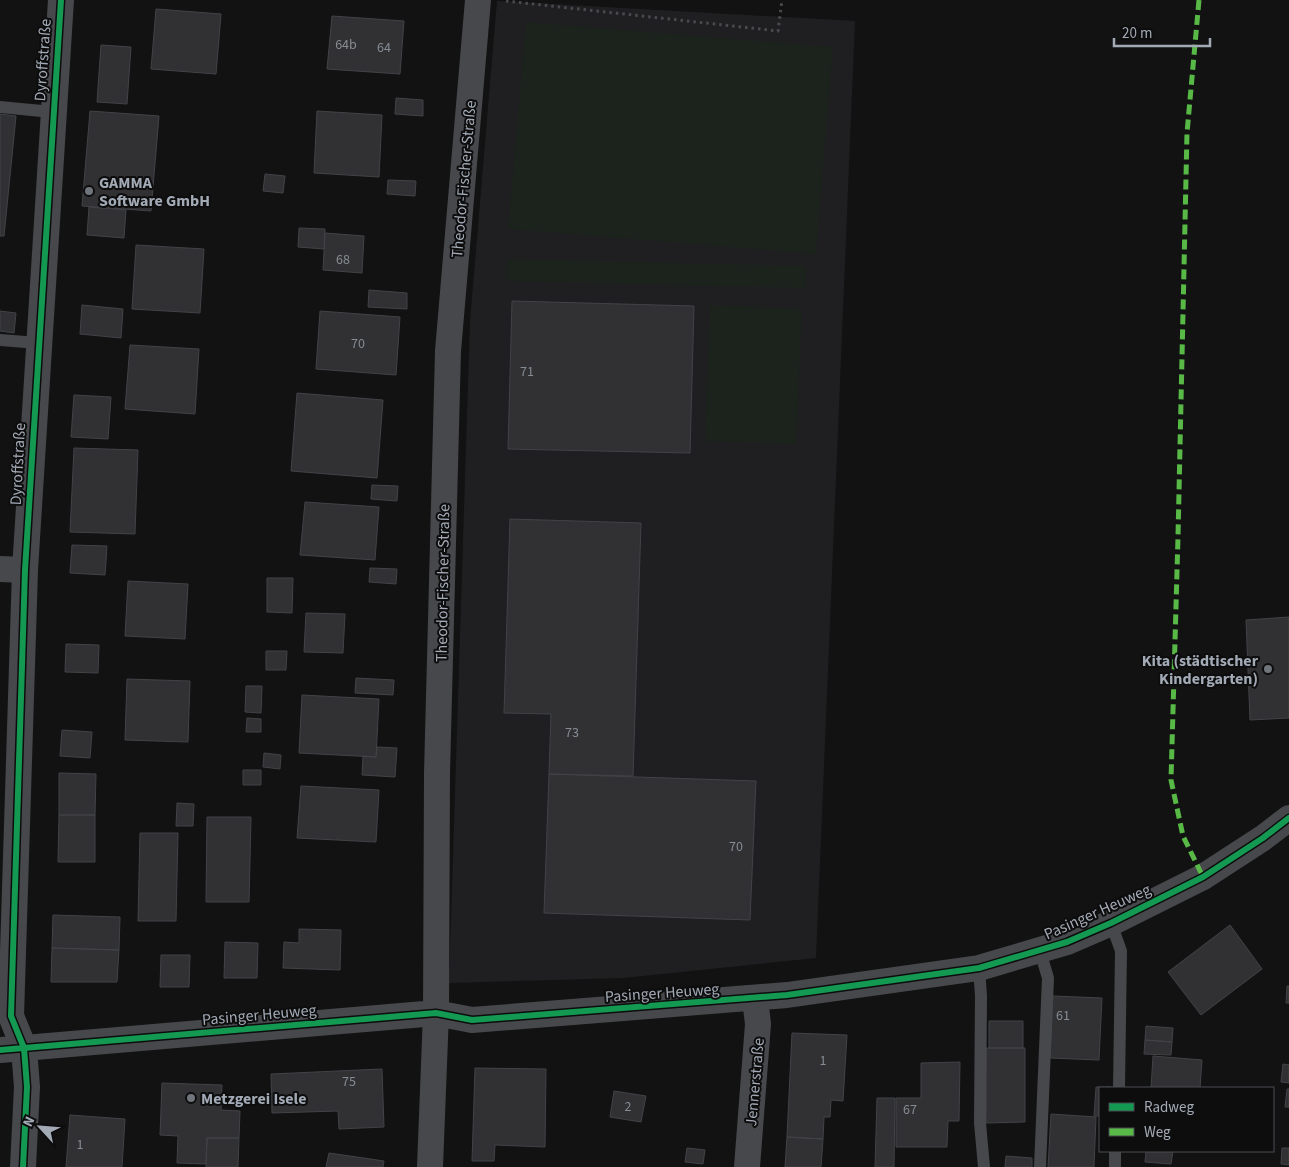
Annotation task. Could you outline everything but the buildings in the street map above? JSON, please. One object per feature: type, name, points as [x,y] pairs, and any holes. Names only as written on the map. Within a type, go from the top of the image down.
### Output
[{"type":"street","name":"Dyroffstraße","points":[[23,1167],[27,1087],[12,1049],[11,1016],[12,569],[38,343],[61,0]]},
{"type":"street","name":"Theodor-Fischer-Straße","points":[[430,1167],[436,1013],[437,773],[448,352],[478,0]]},
{"type":"street","name":"Pasinger Heuweg","points":[[12,1049],[436,1013],[472,1020],[755,998],[979,968],[1067,942],[1111,923],[1203,877],[1263,838],[1289,818]]},
{"type":"street","name":"Jennerstraße","points":[[747,1167],[758,1024],[755,998]]},
{"type":"lane","points":[[0,107],[52,112]]},
{"type":"lane","points":[[0,340],[38,343]]},
{"type":"lane","points":[[1111,923],[1121,951],[1119,1087]]},
{"type":"lane","points":[[1040,951],[1048,978],[1040,1167]]},
{"type":"lane","points":[[979,968],[980,1123],[984,1167]]},
{"type":"lane","points":[[1115,1167],[1116,1152]]},
{"type":"path","points":[[496,0],[778,30],[782,0]]},
{"type":"shaded area","points":[[497,1],[855,21],[816,958],[623,978],[449,983],[470,321]]},
{"type":"shaded area","points":[[526,22],[833,47],[816,254],[508,229]]},
{"type":"shaded area","points":[[507,259],[806,266],[805,288],[507,281]]},
{"type":"shaded area","points":[[710,305],[802,309],[796,444],[705,441]]},
{"type":"marked path","points":[[1199,0],[1187,133],[1171,780],[1183,836],[1203,877]]},
{"type":"cycle path","points":[[23,1167],[27,1087],[24,1048],[11,1016],[25,570],[61,0]]},
{"type":"cycle path","points":[[0,1050],[436,1013],[472,1020],[787,995],[979,968],[1067,942],[1111,923],[1203,877],[1263,838],[1289,818]]},
{"type":"place","name":"GAMMA Software GmbH","points":[[89,191]]},
{"type":"place","name":"Kita (städtischer Kindergarten)","points":[[1268,669]]},
{"type":"place","name":"Metzgerei Isele","points":[[191,1098]]}]
